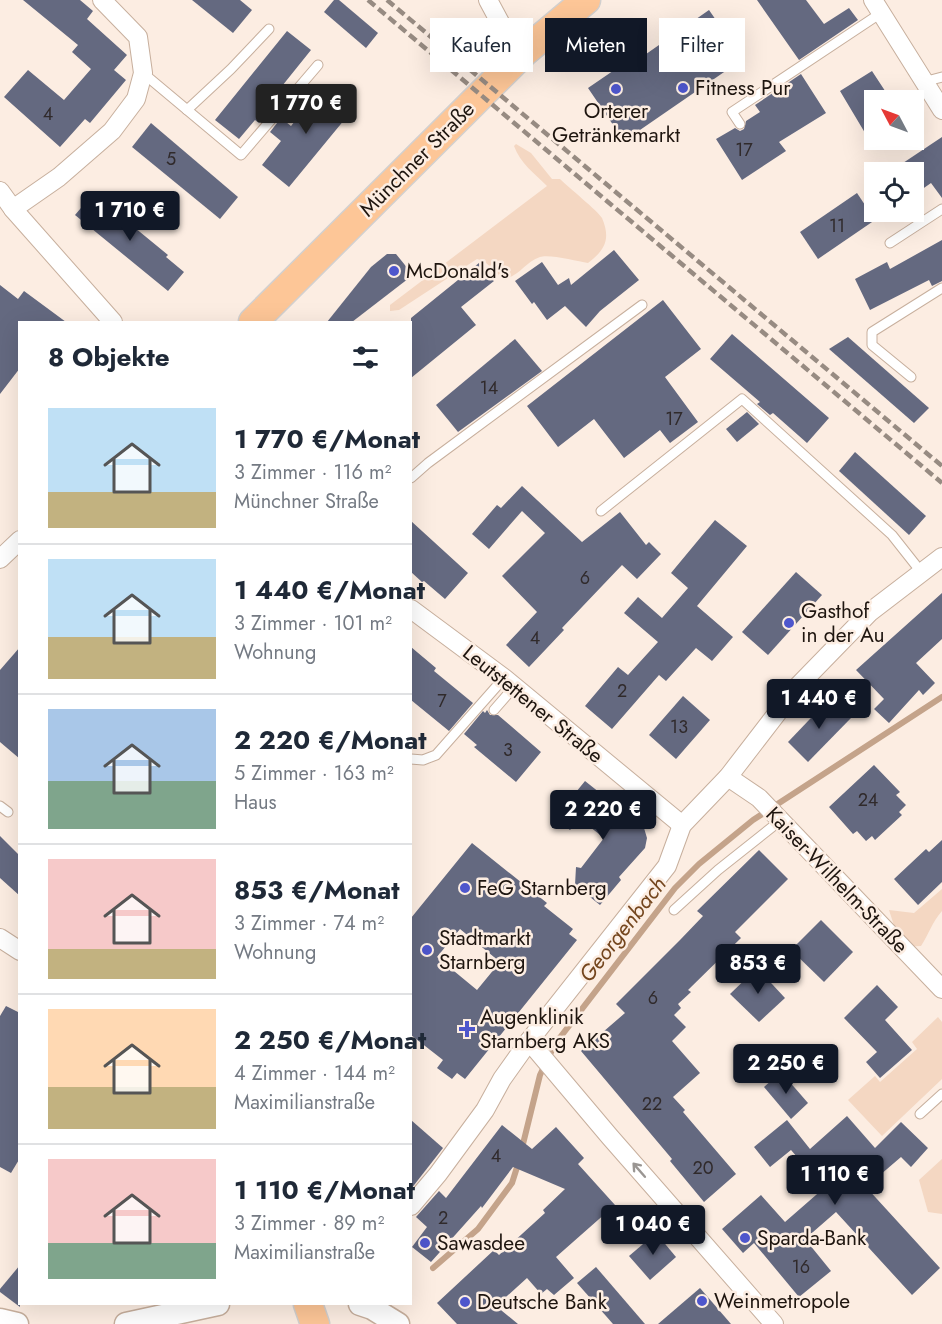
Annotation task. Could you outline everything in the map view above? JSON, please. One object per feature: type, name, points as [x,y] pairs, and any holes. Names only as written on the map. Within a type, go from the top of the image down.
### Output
[{"type":"main road","name":"Münchner Straße","points":[[533,45],[586,0]]},
{"type":"main road","name":"Münchner Straße","points":[[254,321],[504,72]]},
{"type":"main road","points":[[308,1305],[315,1324]]},
{"type":"street","points":[[13,209],[59,177],[112,131],[136,99],[143,73],[138,37],[102,0]]},
{"type":"street","points":[[488,0],[498,18]]},
{"type":"street","points":[[877,7],[942,110]]},
{"type":"street","points":[[0,191],[13,209],[112,321]]},
{"type":"street","points":[[0,559],[18,542]]},
{"type":"street","points":[[413,1201],[438,1174],[485,1110],[502,1079],[533,1047],[666,866],[682,825],[728,777],[798,686],[870,612],[942,557]]},
{"type":"street","name":"Leutstettener Straße","points":[[412,610],[509,682],[682,825]]},
{"type":"street","name":"Kaiser-Wilhelm-Straße","points":[[728,777],[759,798],[942,989]]},
{"type":"street","points":[[0,938],[18,950]]},
{"type":"street","points":[[533,1047],[774,1324]]},
{"type":"street","points":[[126,1324],[213,1305]]},
{"type":"street","points":[[363,1305],[372,1308],[394,1323]]},
{"type":"street","points":[[0,1320],[16,1324]]},
{"type":"lane","points":[[740,124],[732,112],[877,7]]},
{"type":"lane","points":[[187,110],[269,29]]},
{"type":"lane","points":[[143,73],[242,155],[318,65]]},
{"type":"lane","points":[[923,82],[942,77]]},
{"type":"lane","points":[[890,243],[942,209]]},
{"type":"lane","points":[[911,377],[872,345],[872,332],[942,288]]},
{"type":"lane","points":[[412,477],[642,305]]},
{"type":"lane","points":[[601,511],[742,399],[892,535],[922,573]]},
{"type":"lane","points":[[494,710],[509,682]]},
{"type":"lane","points":[[412,759],[423,760],[436,755],[509,682]]},
{"type":"lane","points":[[674,910],[718,870],[781,820]]},
{"type":"lane","points":[[920,1114],[942,1094]]},
{"type":"shaded area","points":[[516,144],[531,153],[552,179],[560,179],[602,218],[606,238],[599,253],[588,263],[556,257],[540,257],[509,278],[503,279],[484,261],[477,259],[399,310],[390,311],[390,305],[547,186],[520,158],[514,146]]},
{"type":"shaded area","points":[[942,889],[942,911],[921,946],[901,947],[889,910],[914,913]]},
{"type":"shaded area","points":[[938,1017],[942,1022],[942,1079],[882,1136],[848,1100],[875,1076],[880,1082],[917,1049],[912,1042]]},
{"type":"shaded area","points":[[942,1159],[942,1214],[928,1212],[919,1180]]},
{"type":"building","points":[[23,0],[80,0],[93,11],[87,19],[127,55],[114,70],[126,80],[90,123],[85,119],[60,147],[4,97],[28,70],[64,100],[91,69],[72,52],[78,45]]},
{"type":"building","points":[[192,0],[240,0],[252,10],[233,33]]},
{"type":"building","points":[[334,0],[339,0],[378,33],[366,48],[324,12]]},
{"type":"building","points":[[757,0],[806,0],[824,24],[849,8],[858,20],[799,60]]},
{"type":"building","points":[[709,10],[715,18],[698,18]]},
{"type":"building","points":[[287,31],[311,50],[266,106],[271,110],[259,123],[255,120],[239,139],[215,120]]},
{"type":"building","points":[[659,45],[659,72],[724,72],[624,141],[588,88],[611,72],[647,72],[647,53]]},
{"type":"building","points":[[872,71],[884,90],[864,90],[864,131],[840,91]]},
{"type":"building","points":[[801,74],[826,113],[779,142],[786,151],[742,180],[716,139],[735,128],[740,131],[744,129],[746,121],[760,112],[755,105]]},
{"type":"building","points":[[325,84],[354,108],[289,187],[262,165],[281,141],[270,132],[281,118],[291,126]]},
{"type":"building","points":[[151,123],[238,197],[220,219],[132,147]]},
{"type":"building","points":[[942,137],[942,198],[931,183],[924,188],[924,162],[904,162]]},
{"type":"building","points":[[857,193],[864,204],[864,222],[872,222],[818,259],[800,232]]},
{"type":"building","points":[[92,195],[168,255],[166,257],[184,272],[168,291],[75,215]]},
{"type":"building","points":[[942,240],[942,281],[932,286],[929,280],[870,310],[855,279],[887,262],[890,269]]},
{"type":"building","points":[[614,250],[639,280],[600,311],[586,327],[565,306],[547,320],[515,281],[542,262],[558,285],[569,278],[571,285]]},
{"type":"building","points":[[387,254],[396,254],[413,275],[353,321],[328,321],[371,267]]},
{"type":"building","points":[[479,263],[494,281],[461,307],[476,325],[412,377],[411,318]]},
{"type":"building","points":[[0,285],[18,299],[24,291],[65,321],[18,321],[18,371],[0,394]]},
{"type":"building","points":[[663,300],[701,349],[665,377],[698,422],[670,443],[660,430],[624,458],[594,419],[558,447],[527,406]]},
{"type":"building","points":[[732,334],[829,418],[807,443],[773,413],[770,415],[757,404],[760,402],[710,359]]},
{"type":"building","points":[[848,337],[929,408],[914,423],[829,349]]},
{"type":"building","points":[[515,339],[542,371],[458,432],[436,405]]},
{"type":"building","points":[[747,412],[759,424],[737,442],[726,429]]},
{"type":"building","points":[[855,452],[926,516],[909,535],[839,471]]},
{"type":"building","points":[[522,486],[582,542],[620,512],[646,545],[649,542],[661,554],[637,579],[622,565],[562,628],[564,630],[529,667],[506,645],[537,612],[502,576],[545,533],[522,511],[489,549],[472,534],[497,505],[501,508]]},
{"type":"building","points":[[715,520],[747,546],[697,606],[733,637],[712,661],[696,648],[666,681],[659,675],[612,729],[585,706],[618,667],[628,675],[658,642],[624,613],[638,597],[662,618],[688,588],[671,573]]},
{"type":"building","points":[[412,522],[468,573],[445,599],[424,581],[422,582],[412,573]]},
{"type":"building","points":[[796,572],[822,595],[768,655],[742,632]]},
{"type":"building","points":[[942,593],[942,639],[916,663],[935,683],[923,695],[919,690],[889,723],[874,709],[884,699],[856,670]]},
{"type":"building","points":[[412,648],[436,668],[434,671],[473,703],[449,731],[412,701]]},
{"type":"building","points":[[18,649],[18,757],[0,742],[0,670]]},
{"type":"building","points":[[683,696],[710,720],[676,759],[649,735]]},
{"type":"building","points":[[830,698],[851,718],[808,762],[788,742]]},
{"type":"building","points":[[487,710],[490,715],[498,715],[541,752],[516,782],[474,747],[477,745],[464,734],[483,711],[485,713]]},
{"type":"building","points":[[874,765],[900,792],[896,795],[906,805],[899,812],[902,815],[875,840],[872,836],[866,841],[857,831],[853,834],[829,807]]},
{"type":"building","points":[[585,781],[644,828],[647,838],[645,848],[619,877],[621,880],[600,905],[575,885],[576,867],[581,868],[604,838],[580,819],[570,830],[555,818]]},
{"type":"building","points":[[0,836],[18,854],[18,894],[0,878]]},
{"type":"building","points":[[942,840],[942,882],[918,905],[894,879],[926,849],[929,852]]},
{"type":"building","points":[[472,843],[547,903],[544,906],[573,929],[569,934],[577,940],[465,1079],[457,1073],[452,1079],[437,1068],[443,1060],[412,1036],[412,917]],"holes":[[[460,929],[500,962],[477,990],[437,957]]]},
{"type":"building","points":[[759,850],[788,879],[735,932],[741,938],[688,990],[691,992],[678,1004],[681,1008],[674,1015],[686,1027],[672,1041],[700,1073],[673,1097],[736,1174],[704,1202],[670,1161],[672,1159],[581,1051],[625,1013],[616,1004],[703,916],[697,911]]},
{"type":"building","points":[[821,920],[853,952],[824,982],[791,950]]},
{"type":"building","points":[[757,968],[785,998],[759,1022],[730,994]]},
{"type":"building","points":[[877,985],[898,1007],[885,1020],[912,1050],[880,1078],[866,1062],[877,1052],[844,1018]]},
{"type":"building","points":[[6,1006],[18,1012],[18,1161],[11,1173],[0,1167],[0,1016]]},
{"type":"building","points":[[781,1072],[808,1103],[791,1119],[764,1087]]},
{"type":"building","points":[[847,1116],[875,1148],[901,1122],[928,1148],[911,1167],[901,1157],[866,1187],[940,1268],[912,1295],[836,1212],[805,1239],[831,1271],[799,1297],[754,1243],[743,1253],[722,1229],[761,1195],[785,1222],[824,1188],[791,1150],[770,1167],[754,1147],[787,1120],[810,1149]]},
{"type":"building","points":[[412,1121],[443,1148],[412,1188]]},
{"type":"building","points":[[502,1125],[532,1149],[556,1127],[584,1158],[578,1164],[615,1205],[556,1257],[574,1278],[554,1295],[547,1289],[541,1294],[527,1278],[496,1306],[518,1324],[457,1324],[437,1303],[494,1250],[499,1255],[545,1213],[543,1210],[565,1189],[513,1167],[482,1208],[481,1206],[431,1262],[412,1247],[427,1227],[416,1217],[439,1191],[446,1198]]},
{"type":"building","points":[[656,1233],[676,1257],[650,1280],[629,1256]]},
{"type":"building","points":[[18,1267],[18,1305],[20,1307],[0,1292]]},
{"type":"building","points":[[596,1267],[645,1324],[613,1324],[577,1283]]},
{"type":"building","points":[[700,1288],[731,1324],[658,1324]]},
{"type":"waterway","name":"Georgenbach","points":[[522,1148],[540,1075],[555,1044],[675,888],[699,864],[753,820],[942,697]]},
{"type":"waterway","name":"Georgenbach","points":[[433,1268],[478,1229],[512,1183],[519,1161]]},
{"type":"railway","points":[[368,0],[942,483]]},
{"type":"railway","points":[[387,0],[942,466]]},
{"type":"place","name":"Fitness Pur","points":[[683,88]]},
{"type":"place","name":"Orterer Getränkemarkt","points":[[616,89]]},
{"type":"place","name":"McDonald's","points":[[394,271]]},
{"type":"place","name":"Gasthof in der Au","points":[[789,623]]},
{"type":"place","name":"FeG Starnberg","points":[[465,888]]},
{"type":"place","name":"Stadtmarkt Starnberg","points":[[427,950]]},
{"type":"place","name":"Augenklinik Starnberg AKS","points":[[467,1029]]},
{"type":"place","name":"Sparda-Bank","points":[[745,1238]]},
{"type":"place","name":"Sawasdee","points":[[425,1243]]},
{"type":"place","name":"Weinmetropole","points":[[702,1301]]},
{"type":"place","name":"Deutsche Bank","points":[[465,1302]]}]
